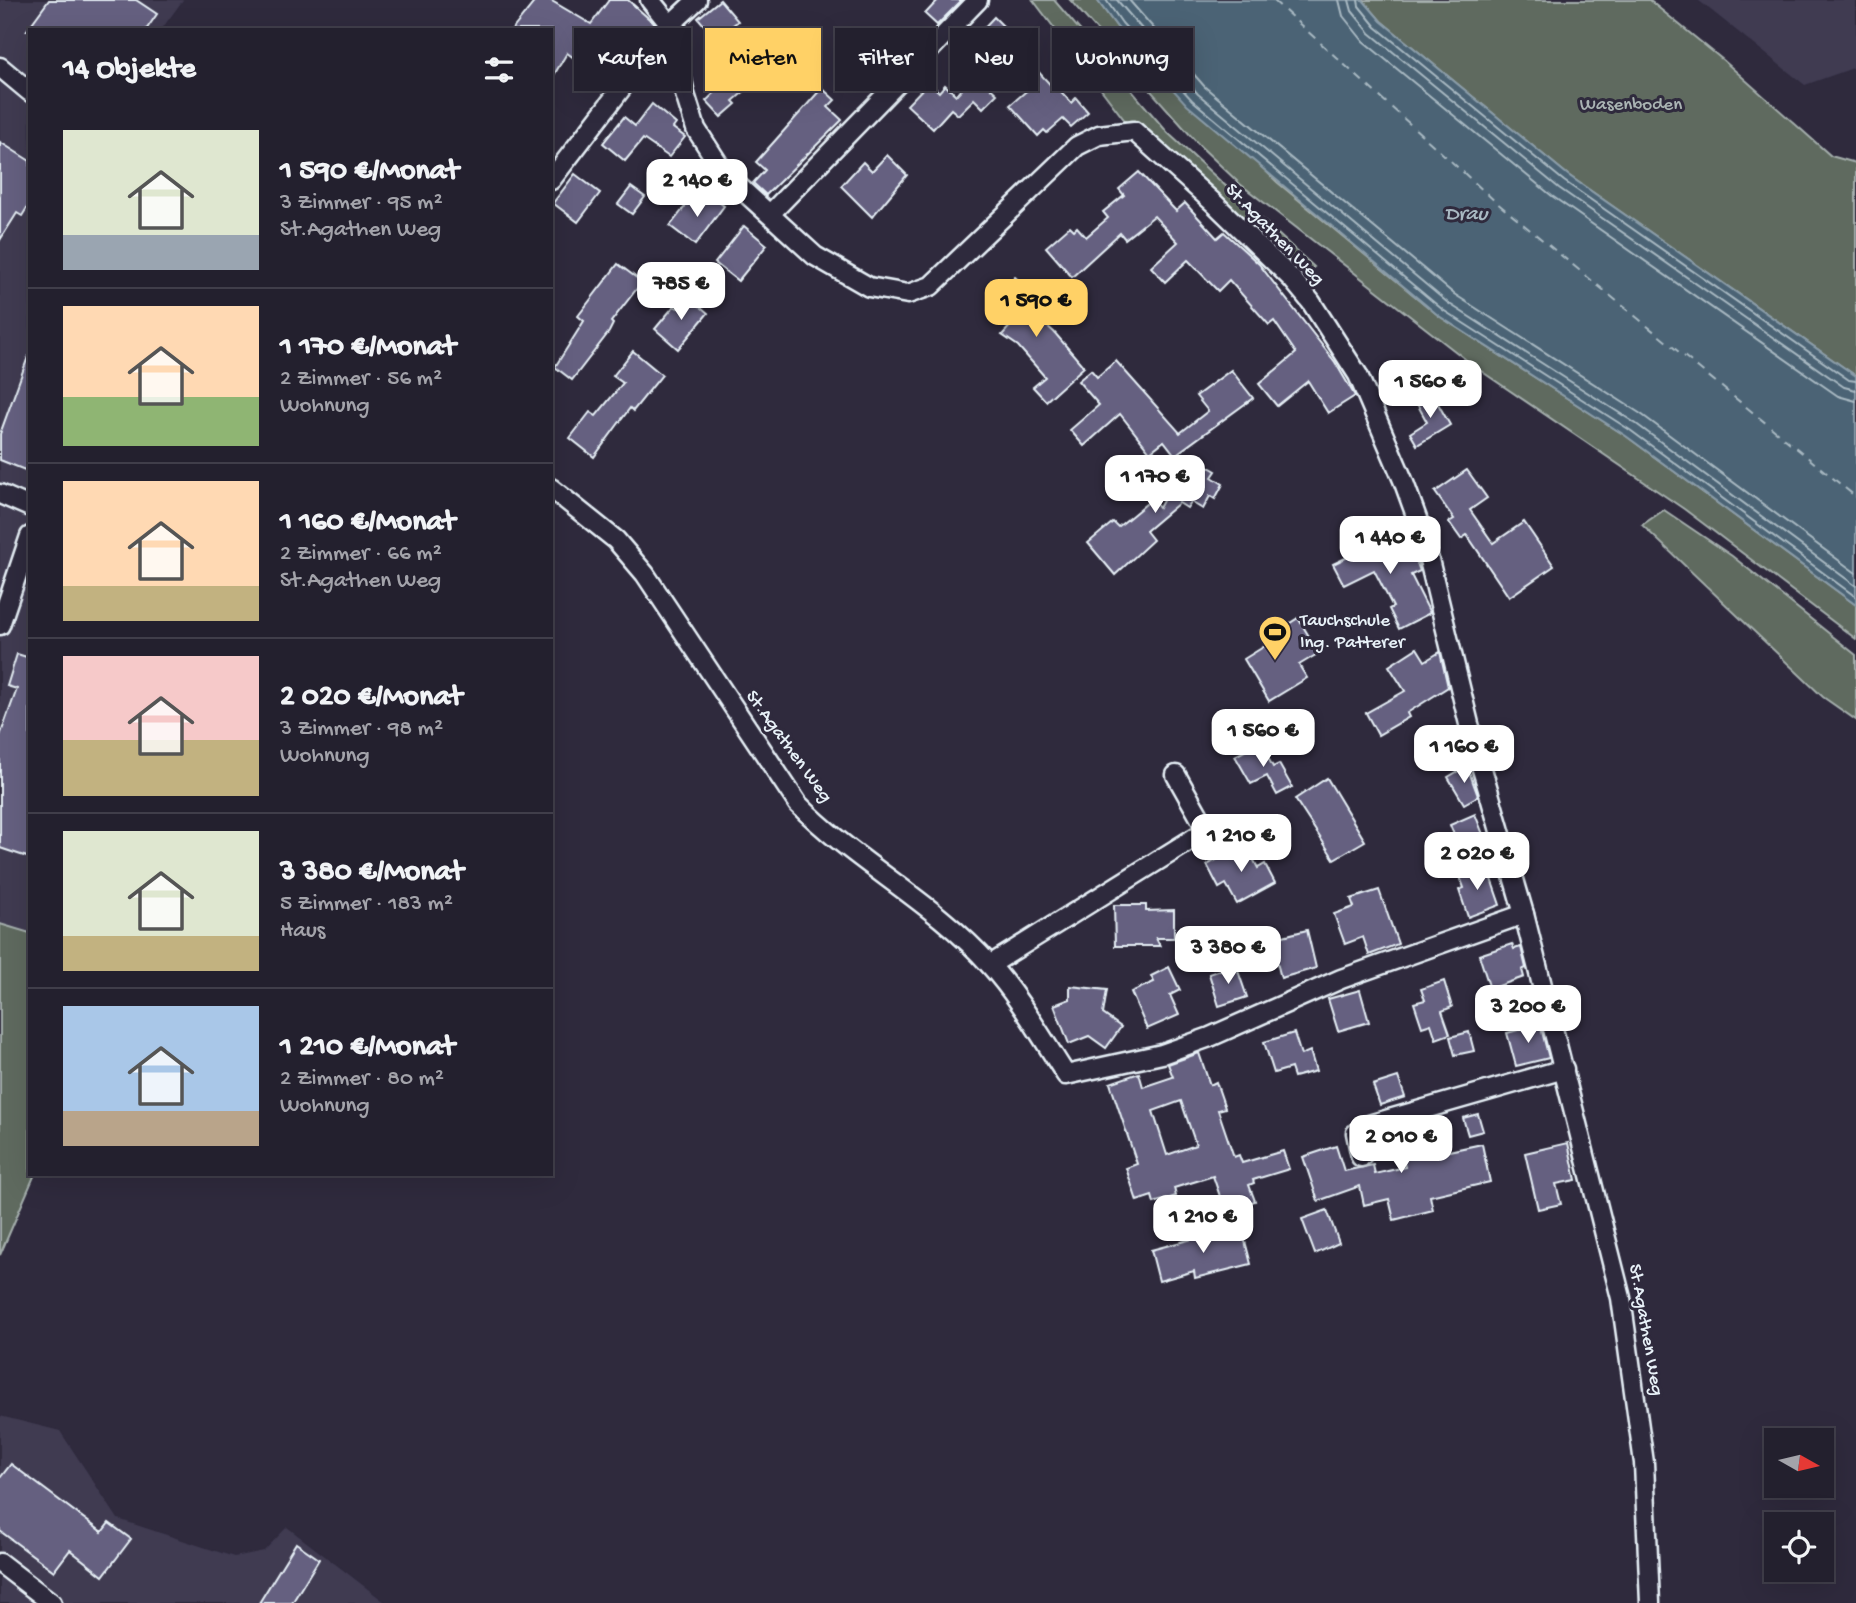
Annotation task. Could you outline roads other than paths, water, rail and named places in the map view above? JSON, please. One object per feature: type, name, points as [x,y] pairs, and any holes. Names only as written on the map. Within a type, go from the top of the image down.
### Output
[{"type":"street","points":[[650,0],[670,25]]},
{"type":"street","points":[[553,177],[670,25],[696,0]]},
{"type":"street","points":[[770,214],[978,0]]},
{"type":"street","name":"St.Agathen Weg","points":[[670,25],[685,94],[696,129],[725,174],[815,256],[869,287],[908,294],[931,286],[951,270],[1077,146],[1099,135],[1133,131],[1215,204],[1298,287],[1326,325],[1363,387],[1423,534],[1469,724],[1524,915],[1564,1069],[1621,1298],[1644,1463],[1650,1603]]},
{"type":"street","points":[[0,67],[28,90]]},
{"type":"street","name":"St.Agathen Weg","points":[[553,490],[616,540],[645,574],[798,804],[828,835],[899,886],[990,965],[1066,1075],[1162,1054],[1210,1037],[1341,979],[1524,915]]},
{"type":"street","points":[[0,494],[28,506]]},
{"type":"street","points":[[0,625],[28,543]]},
{"type":"street","points":[[990,965],[1207,830],[1176,775]]},
{"type":"street","points":[[1361,1157],[1356,1133],[1364,1126],[1564,1069]]},
{"type":"street","points":[[0,1563],[52,1603]]},
{"type":"water","name":"Drau","points":[[1097,0],[1363,0],[1381,21],[1568,175],[1856,376],[1856,605],[1626,436],[1439,316],[1187,105],[1174,91],[1193,91],[1193,28],[1117,27]]},
{"type":"place","name":"Tauchschule Ing. Patterer","points":[[1275,662]]},
{"type":"park label","name":"Wasenboden","points":[[1631,105]]}]
